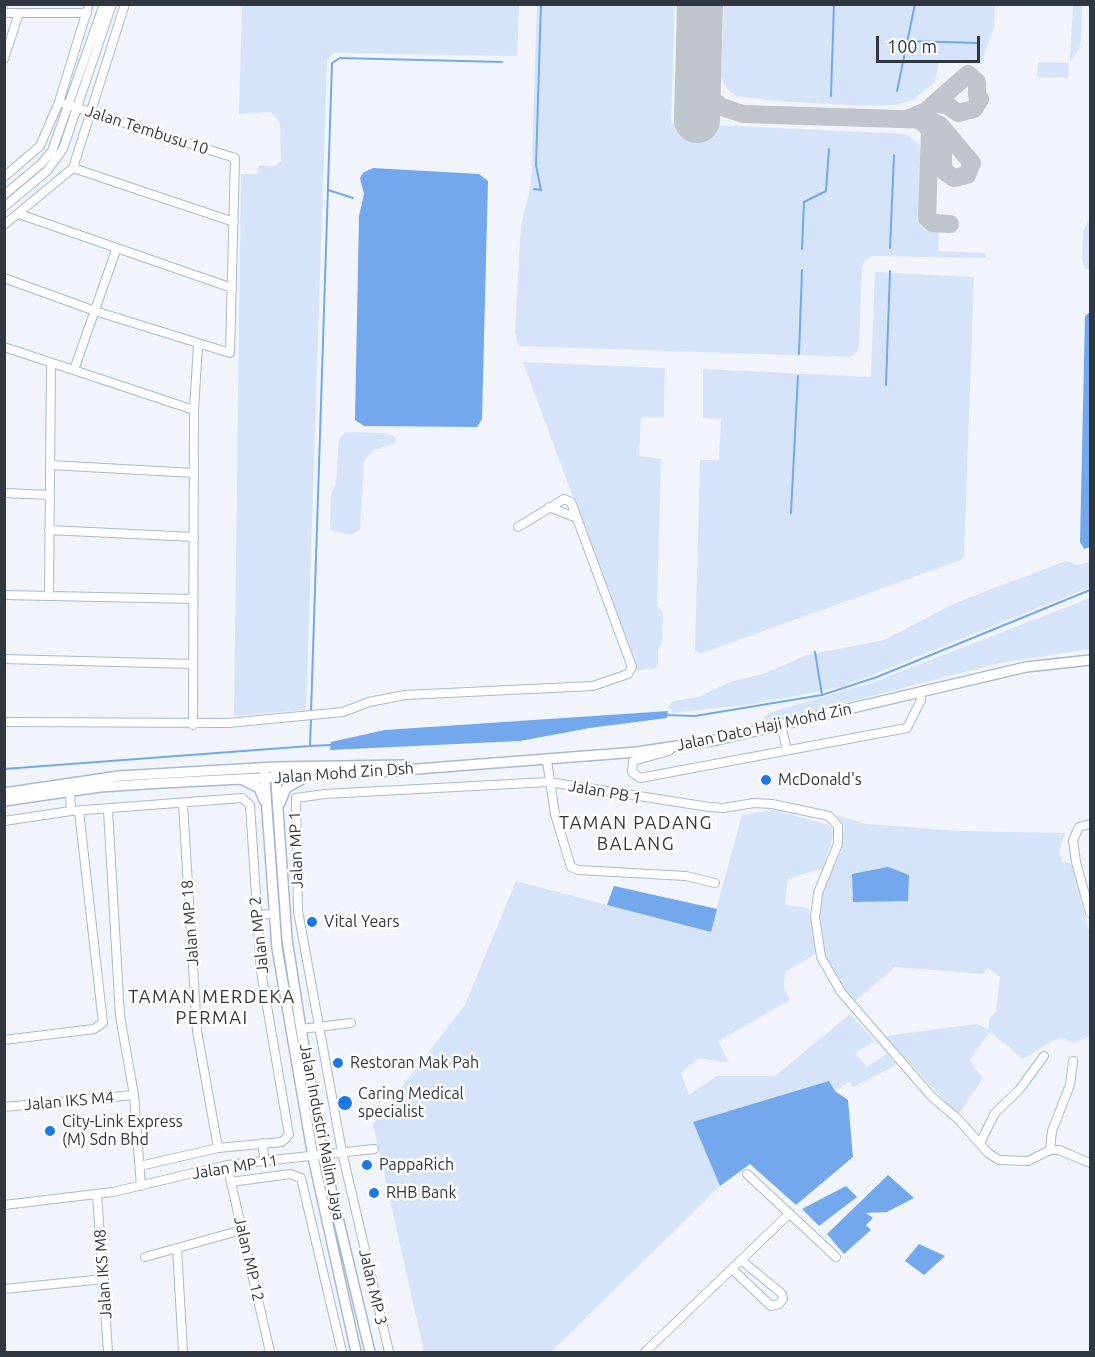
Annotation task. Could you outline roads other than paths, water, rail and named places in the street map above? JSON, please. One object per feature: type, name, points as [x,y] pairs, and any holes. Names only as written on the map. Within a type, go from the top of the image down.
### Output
[{"type":"main road","name":"Jalan Dato Haji Mohd Zin","points":[[434,766],[547,761],[684,745],[781,725],[1033,666],[1090,660]]},
{"type":"main road","name":"Jalan Mohd Zin Dsh","points":[[4,801],[70,792],[238,779],[264,773],[275,767],[377,764],[434,766]]},
{"type":"main road","name":"Jalan Mohd Zin Dsh","points":[[4,793],[119,776],[264,773],[276,777],[378,772],[434,766]]},
{"type":"main road","name":"Jalan Industri Malim Jaya","points":[[275,767],[287,939],[301,1029],[323,1155],[370,1353]]},
{"type":"main road","name":"Jalan Industri Malim Jaya","points":[[264,773],[273,914],[313,1157],[356,1353]]},
{"type":"main road","points":[[279,808],[286,788],[312,775]]},
{"type":"main road","points":[[238,779],[259,788],[268,814]]},
{"type":"street","points":[[4,207],[54,164],[63,149],[73,107],[104,4]]},
{"type":"street","points":[[4,195],[47,158],[73,107],[112,4]]},
{"type":"street","points":[[4,225],[73,168],[125,4]]},
{"type":"street","points":[[4,13],[88,9],[59,102],[40,146],[4,177]]},
{"type":"street","points":[[4,59],[19,13]]},
{"type":"street","name":"Jalan Tembusu 10","points":[[59,102],[236,159],[234,222]]},
{"type":"street","points":[[4,278],[95,311],[198,345],[230,353],[234,222],[73,168]]},
{"type":"street","points":[[19,214],[116,250],[232,288]]},
{"type":"street","points":[[74,370],[116,250]]},
{"type":"street","points":[[193,725],[194,410],[198,345]]},
{"type":"street","points":[[4,347],[194,410]]},
{"type":"street","points":[[49,596],[51,363]]},
{"type":"street","points":[[50,465],[194,473]]},
{"type":"street","points":[[4,493],[50,495]]},
{"type":"street","points":[[4,722],[193,725],[352,710],[369,702],[405,695],[593,686],[628,674],[632,667],[568,499],[549,507],[518,527]]},
{"type":"street","points":[[549,507],[577,518]]},
{"type":"street","points":[[50,530],[194,537]]},
{"type":"street","points":[[4,595],[193,599]]},
{"type":"street","points":[[4,660],[193,664]]},
{"type":"street","points":[[684,745],[670,751],[639,757],[633,761],[632,772],[640,778],[907,728],[921,700],[920,692]]},
{"type":"street","points":[[781,725],[787,750]]},
{"type":"street","points":[[547,761],[555,814],[571,867],[578,870],[686,876],[716,883]]},
{"type":"street","name":"Jalan PB 1","points":[[549,782],[677,803],[723,808],[754,803],[772,804],[829,816],[834,820],[839,832],[838,844],[815,904],[821,957],[841,992],[931,1096],[980,1143]]},
{"type":"street","name":"Jalan MP 1","points":[[342,1152],[298,911],[296,798],[326,794],[549,782]]},
{"type":"street","points":[[4,1040],[94,1029],[103,1023],[75,811],[70,792]]},
{"type":"street","name":"Jalan MP 2","points":[[183,804],[242,798],[249,805],[255,915],[261,971],[290,1130],[282,1142],[262,1143]]},
{"type":"street","points":[[4,821],[75,811],[183,804]]},
{"type":"street","name":"Jalan MP 18","points":[[183,804],[197,1031],[218,1148]]},
{"type":"street","points":[[108,810],[120,1016],[134,1095],[141,1185]]},
{"type":"street","points":[[1090,824],[1079,827],[1073,840],[1076,862],[1089,894],[1090,913]]},
{"type":"street","points":[[255,915],[273,914]]},
{"type":"street","points":[[301,1029],[351,1023]]},
{"type":"street","points":[[1044,1056],[1019,1090],[995,1113],[980,1143],[999,1160],[1029,1161],[1050,1150],[1068,1152],[1090,1163]]},
{"type":"street","points":[[1050,1150],[1052,1131],[1070,1085],[1073,1061]]},
{"type":"street","name":"Jalan IKS M4","points":[[4,1107],[134,1095]]},
{"type":"street","points":[[140,1166],[218,1148],[262,1143],[265,1161]]},
{"type":"street","name":"Jalan MP 11","points":[[4,1205],[97,1195],[227,1165],[374,1149]]},
{"type":"street","name":"Jalan MP 3","points":[[342,1152],[389,1353]]},
{"type":"street","name":"Jalan MP 12","points":[[227,1165],[270,1353]]},
{"type":"street","points":[[231,1182],[291,1174],[301,1178],[342,1353]]},
{"type":"street","points":[[747,1174],[836,1257]]},
{"type":"street","name":"Jalan IKS M8","points":[[97,1195],[108,1353]]},
{"type":"street","points":[[645,1353],[789,1214]]},
{"type":"street","points":[[145,1257],[242,1230]]},
{"type":"street","points":[[177,1248],[183,1353]]},
{"type":"street","points":[[732,1269],[771,1306],[779,1304],[783,1299],[782,1294],[741,1260]]},
{"type":"street","points":[[4,1289],[104,1279]]},
{"type":"water","points":[[373,168],[479,174],[488,181],[482,419],[477,427],[364,426],[355,420],[359,216],[364,194],[360,178],[363,173]]},
{"type":"water","points":[[1090,312],[1090,547],[1084,549],[1080,542],[1085,316]]},
{"type":"water","points":[[668,711],[667,718],[590,728],[520,741],[330,750],[331,742],[385,730]]},
{"type":"water","points":[[888,867],[909,875],[908,901],[853,902],[852,874]]},
{"type":"water","points":[[614,886],[717,909],[711,932],[607,905]]},
{"type":"water","points":[[829,1081],[835,1091],[848,1100],[853,1157],[796,1205],[750,1164],[720,1186],[693,1122]]},
{"type":"water","points":[[888,1175],[914,1198],[887,1212],[866,1213],[873,1218],[866,1225],[871,1230],[844,1254],[827,1234]]},
{"type":"water","points":[[846,1186],[857,1197],[819,1226],[802,1209]]},
{"type":"water","points":[[919,1244],[945,1256],[924,1275],[905,1261]]},
{"type":"waterway","points":[[534,189],[541,190],[536,165],[541,4]]},
{"type":"waterway","points":[[831,96],[834,4]]},
{"type":"waterway","points":[[897,91],[915,4]]},
{"type":"waterway","points":[[907,41],[978,43]]},
{"type":"waterway","points":[[311,713],[332,63],[340,58],[502,62]]},
{"type":"waterway","points":[[802,249],[804,202],[826,191],[829,149]]},
{"type":"waterway","points":[[890,248],[894,155]]},
{"type":"waterway","points":[[328,190],[353,198]]},
{"type":"waterway","points":[[799,354],[802,270]]},
{"type":"waterway","points":[[886,385],[890,271]]},
{"type":"waterway","points":[[791,513],[798,376]]},
{"type":"waterway","points":[[665,715],[695,716],[822,695],[877,677],[1090,590]]},
{"type":"waterway","points":[[815,652],[822,695]]},
{"type":"waterway","points":[[4,769],[310,746],[311,718]]},
{"type":"waterway","points":[[310,746],[331,745]]},
{"type":"place","name":"McDonald's","points":[[766,780]]},
{"type":"place","name":"Vital Years","points":[[312,922]]},
{"type":"place","name":"Restoran Mak Pah","points":[[338,1063]]},
{"type":"place","name":"Caring Medical specialist","points":[[345,1103]]},
{"type":"place","name":"City-Link Express (M) Sdn Bhd","points":[[50,1131]]},
{"type":"place","name":"PappaRich","points":[[367,1165]]},
{"type":"place","name":"RHB Bank","points":[[374,1193]]},
{"type":"district","name":"TAMAN PADANG BALANG","points":[[636,833]]},
{"type":"district","name":"TAMAN MERDEKA PERMAI","points":[[212,1007]]}]
